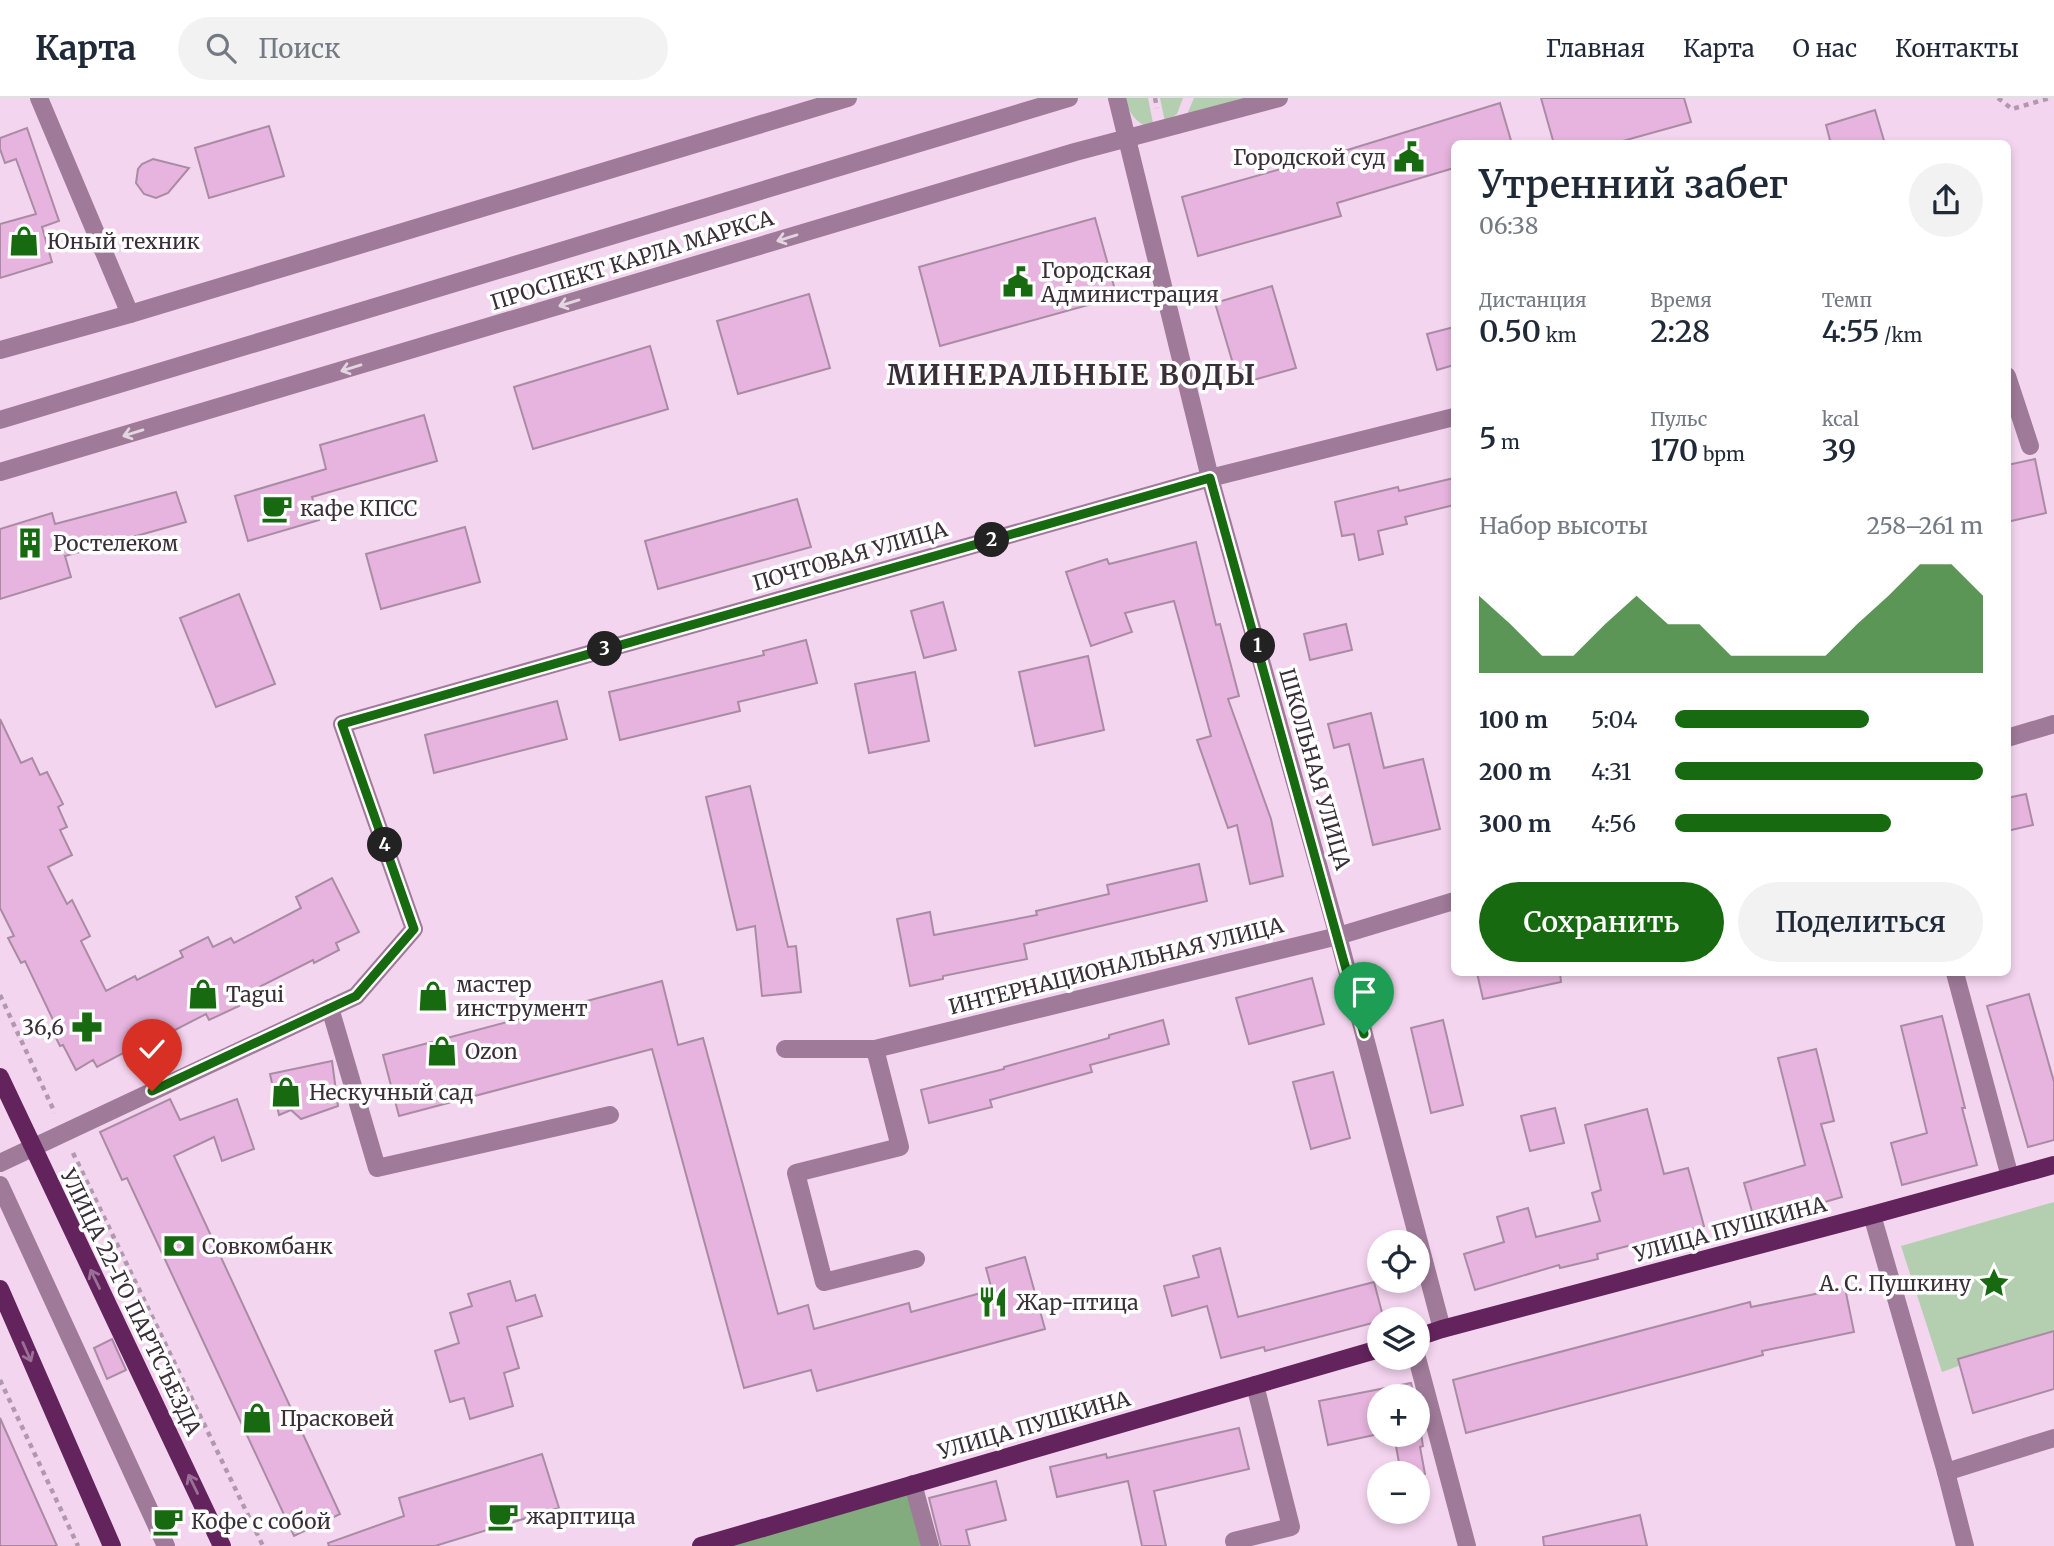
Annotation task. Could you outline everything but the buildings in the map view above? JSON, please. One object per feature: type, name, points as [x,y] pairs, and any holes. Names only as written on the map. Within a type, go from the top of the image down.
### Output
[{"type":"main road","name":"УЛИЦА 22-ГО ПАРТСЪЕЗДА","points":[[0,1077],[222,1546]]},
{"type":"main road","name":"УЛИЦА ПУШКИНА","points":[[1430,1333],[2054,1165]]},
{"type":"main road","points":[[0,1290],[112,1546]]},
{"type":"main road","name":"УЛИЦА ПУШКИНА","points":[[701,1546],[1367,1352]]},
{"type":"street","points":[[39,98],[130,314]]},
{"type":"street","points":[[0,350],[130,314],[849,98]]},
{"type":"street","name":"ПРОСПЕКТ КАРЛА МАРКСА","points":[[0,420],[1069,98]]},
{"type":"street","name":"ШКОЛЬНАЯ УЛИЦА","points":[[1117,98],[1210,478],[1338,936],[1442,1329]]},
{"type":"street","name":"ПРОСПЕКТ КАРЛА МАРКСА","points":[[0,472],[1075,152],[1279,98]]},
{"type":"street","points":[[2011,388],[2030,446]]},
{"type":"street","name":"ПОЧТОВАЯ УЛИЦА","points":[[330,1008],[356,996],[414,929],[342,724],[1210,478],[1451,418]]},
{"type":"street","points":[[2011,737],[2054,724]]},
{"type":"street","name":"ИНТЕРНАЦИОНАЛЬНАЯ УЛИЦА","points":[[785,1049],[875,1049],[1338,936],[1451,902]]},
{"type":"street","points":[[1956,976],[2010,1177]]},
{"type":"street","points":[[0,1163],[330,1008],[377,1168],[610,1115]]},
{"type":"street","points":[[875,1049],[900,1147],[796,1173],[824,1282],[916,1259]]},
{"type":"street","points":[[0,1185],[166,1546]]},
{"type":"street","points":[[1872,1215],[1965,1546]]},
{"type":"street","points":[[1420,1370],[1467,1546]]},
{"type":"street","points":[[1234,1541],[1291,1527],[1255,1385]]},
{"type":"street","points":[[1945,1472],[2054,1438]]},
{"type":"street","points":[[913,1484],[930,1546]]},
{"type":"path","points":[[1998,98],[2012,109],[2050,98]]},
{"type":"path","points":[[0,995],[263,1546]]},
{"type":"path","points":[[0,1380],[78,1546]]},
{"type":"green space","points":[[1125,98],[1148,98],[1154,128],[1143,125],[1135,118]]},
{"type":"green space","points":[[1160,98],[1183,98],[1177,114],[1165,122]]},
{"type":"green space","points":[[1194,98],[1244,98],[1246,103],[1185,119]]},
{"type":"green space","points":[[2054,1202],[2054,1331],[1942,1372],[1901,1246]]},
{"type":"green space","points":[[911,1490],[925,1546],[728,1546]]},
{"type":"place","name":"Городской суд","points":[[1409,157]]},
{"type":"place","name":"Юный техник","points":[[24,241]]},
{"type":"place","name":"Городская Администрация","points":[[1018,282]]},
{"type":"place","name":"кафе КПСС","points":[[277,508]]},
{"type":"place","name":"Ростелеком","points":[[30,543]]},
{"type":"place","name":"Tagui","points":[[203,994]]},
{"type":"place","name":"мастер инструмент","points":[[433,996]]},
{"type":"place","name":"36,6","points":[[87,1027]]},
{"type":"place","name":"Ozon","points":[[442,1051]]},
{"type":"place","name":"Нескучный сад","points":[[286,1092]]},
{"type":"place","name":"Совкомбанк","points":[[179,1246]]},
{"type":"place","name":"А. С. Пушкину","points":[[1994,1283]]},
{"type":"place","name":"Жар-птица","points":[[993,1302]]},
{"type":"place","name":"Прасковей","points":[[257,1418]]},
{"type":"place","name":"жарптица","points":[[503,1516]]},
{"type":"place","name":"Кофе с собой","points":[[168,1521]]},
{"type":"district","name":"МИНЕРАЛЬНЫЕ ВОДЫ","points":[[1072,375]]},
{"type":"route","points":[[152,1091],[356,996],[414,929],[342,724],[1210,478],[1364,1034]]}]
